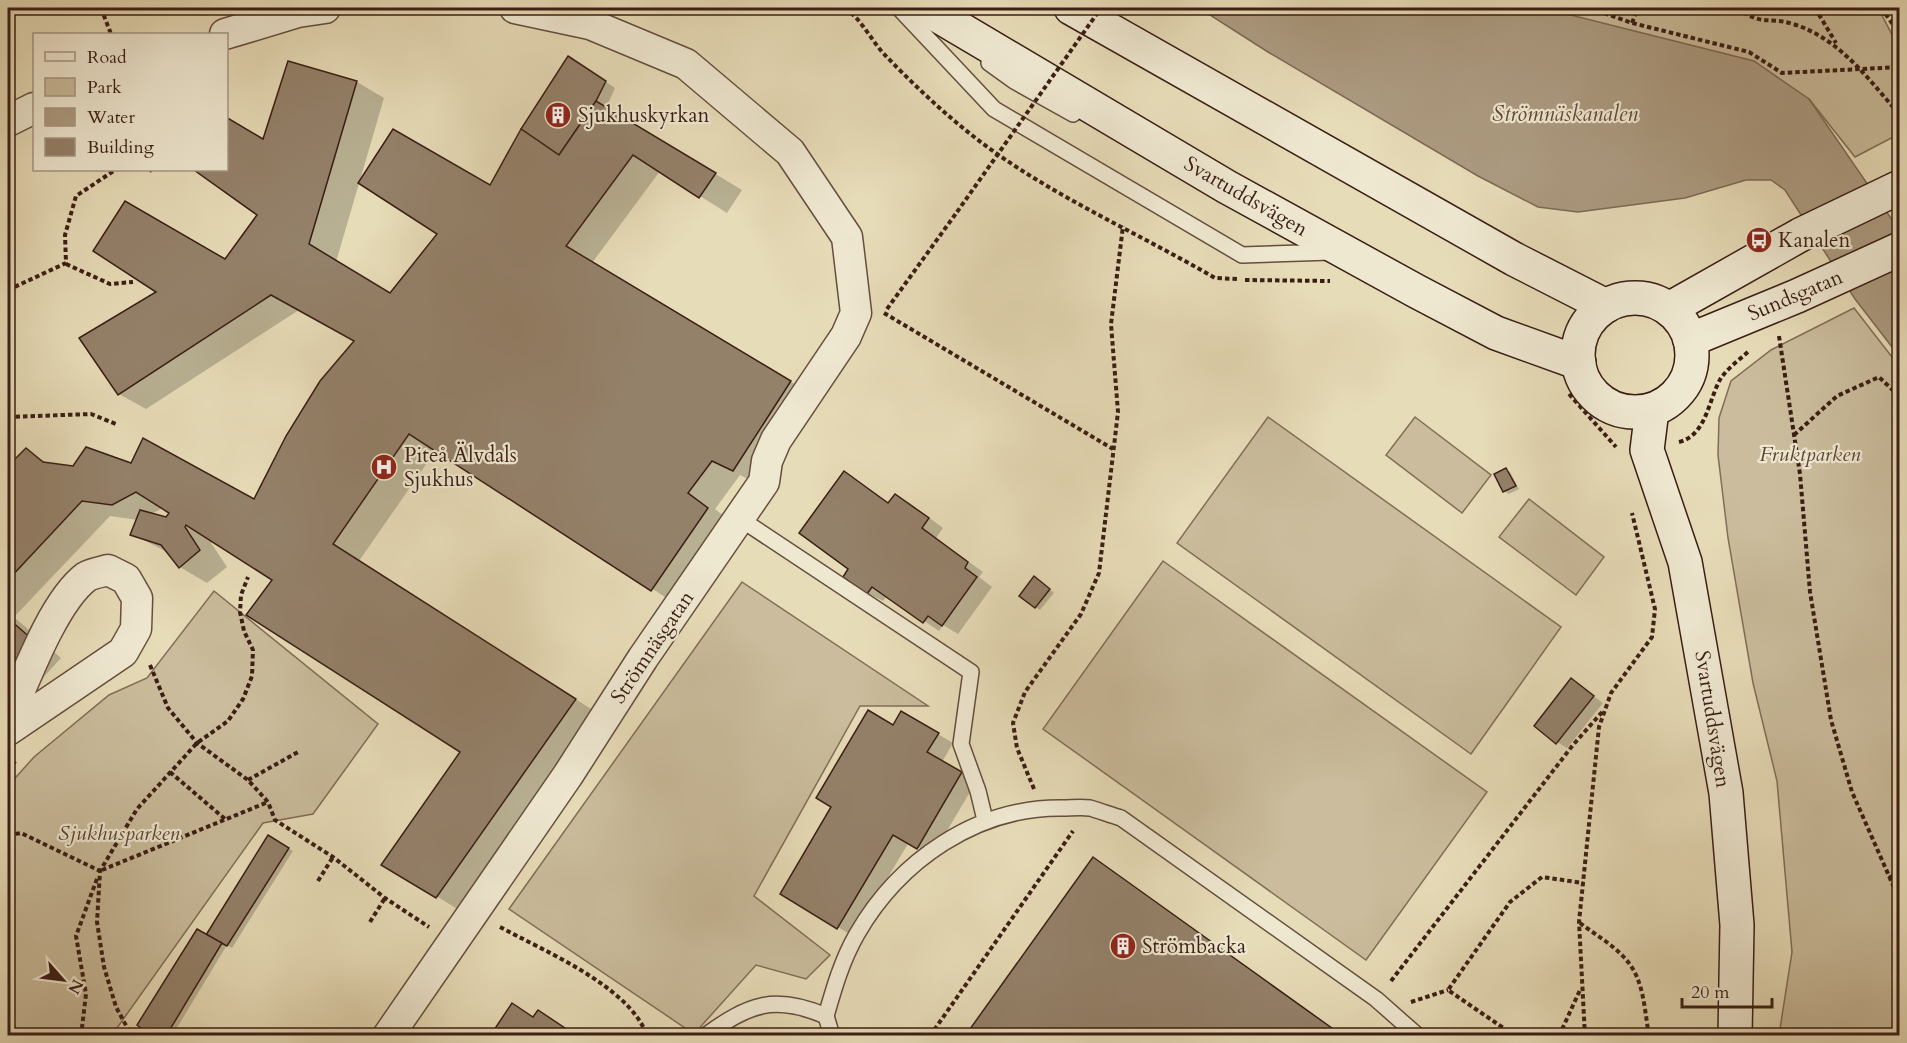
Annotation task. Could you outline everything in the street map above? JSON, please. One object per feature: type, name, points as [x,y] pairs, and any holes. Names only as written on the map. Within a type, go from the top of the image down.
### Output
[{"type":"main road","name":"Svartuddsvägen","points":[[925,8],[1227,187],[1340,267],[1496,333],[1573,378]]},
{"type":"main road","points":[[1071,8],[1514,259],[1606,306]]},
{"type":"main road","name":"Sundsgatan","points":[[1669,309],[1800,236],[1899,187]]},
{"type":"main road","name":"Sundsgatan","points":[[1690,340],[1824,284],[1899,249]]},
{"type":"main road","points":[[1639,298],[1669,309],[1683,323],[1690,340],[1692,358],[1689,375],[1681,390],[1667,402],[1652,410],[1632,412],[1613,408],[1596,398],[1584,382],[1573,378],[1578,346],[1584,330],[1593,316],[1606,306],[1622,300],[1639,298]]},
{"type":"main road","name":"Svartuddsvägen","points":[[1652,410],[1647,450],[1685,562],[1726,794],[1737,925],[1735,1035]]},
{"type":"street","points":[[228,33],[298,12],[325,8]]},
{"type":"street","name":"Strömnäsgatan","points":[[388,1035],[474,912],[764,482],[767,461],[776,440],[846,336],[856,313],[856,291],[850,268],[847,237],[790,152],[686,64],[590,24],[515,8]]},
{"type":"street","points":[[8,121],[33,108]]},
{"type":"street","points":[[8,718],[43,640],[72,594],[87,576],[108,570],[126,579],[137,598],[136,628],[123,652],[8,730]]},
{"type":"lane","points":[[899,8],[994,109],[1242,255],[1340,267]]},
{"type":"lane","points":[[913,8],[1024,87],[1340,267]]},
{"type":"lane","points":[[739,518],[971,672],[961,744],[978,791],[985,820]]},
{"type":"lane","points":[[832,1035],[826,1016],[836,978],[857,934],[892,886],[926,854],[985,820],[1042,808],[1089,808],[1121,819],[1382,1004],[1418,1035]]},
{"type":"lane","points":[[705,1035],[731,1017],[769,1003],[800,1005],[826,1016]]},
{"type":"path","points":[[101,8],[111,33]]},
{"type":"path","points":[[845,8],[855,15],[885,54],[932,102],[965,130],[1044,183],[1215,278],[1340,267]]},
{"type":"path","points":[[892,301],[1101,8]]},
{"type":"path","points":[[1590,8],[1632,23],[1749,52],[1782,73],[1899,67]]},
{"type":"path","points":[[1632,23],[1638,8]]},
{"type":"path","points":[[1737,8],[1754,20],[1792,23],[1836,44]]},
{"type":"path","points":[[1815,8],[1836,44],[1894,108],[1899,121]]},
{"type":"path","points":[[1881,8],[1899,34]]},
{"type":"path","points":[[66,264],[65,235],[76,196],[114,171]]},
{"type":"path","points":[[1042,808],[1017,748],[1013,723],[1025,692],[1081,614],[1091,596],[1099,573],[1118,412],[1111,324],[1123,226]]},
{"type":"path","points":[[8,290],[66,264],[110,284],[132,282]]},
{"type":"path","points":[[884,313],[1113,449]]},
{"type":"path","points":[[1771,337],[1779,333],[1794,435],[1810,592],[1831,720],[1852,792],[1899,900]]},
{"type":"path","points":[[1573,378],[1623,456],[1688,440],[1700,429],[1721,379],[1730,368],[1756,347]]},
{"type":"path","points":[[1794,435],[1837,396],[1879,377],[1899,397]]},
{"type":"path","points":[[8,417],[91,414],[116,424]]},
{"type":"path","points":[[1382,1004],[1565,754],[1603,710],[1611,693],[1652,637],[1656,624],[1656,609],[1631,508]]},
{"type":"path","points":[[81,1035],[86,994],[76,936],[100,871],[137,809],[197,743],[228,721],[243,699],[252,676],[253,650],[244,631],[240,612],[241,595],[249,577]]},
{"type":"path","points":[[146,657],[168,708],[197,743],[221,763],[248,780],[268,802],[275,820],[333,857],[385,898],[428,926]]},
{"type":"path","points":[[1585,1035],[1579,922],[1603,710]]},
{"type":"path","points":[[248,780],[298,752]]},
{"type":"path","points":[[170,772],[225,819]]},
{"type":"path","points":[[8,835],[21,833],[100,871],[268,802]]},
{"type":"path","points":[[930,1035],[1089,808]]},
{"type":"path","points":[[318,881],[333,857]]},
{"type":"path","points":[[100,871],[97,922],[104,967],[116,1006],[129,1031],[136,1035]]},
{"type":"path","points":[[1889,878],[1899,872]]},
{"type":"path","points":[[1382,1004],[1448,990],[1510,902],[1542,877],[1583,883]]},
{"type":"path","points":[[370,922],[385,898]]},
{"type":"path","points":[[474,912],[593,978],[620,998],[642,1021],[647,1035]]},
{"type":"path","points":[[1579,922],[1620,954],[1631,966],[1639,982],[1649,1035]]},
{"type":"path","points":[[1558,1035],[1581,987]]},
{"type":"path","points":[[1448,990],[1515,1035]]},
{"type":"path","points":[[101,1035],[129,1031]]},
{"type":"green space","points":[[1540,8],[1878,8],[1899,48],[1899,134],[1855,157],[1809,99]]},
{"type":"green space","name":"Fruktparken","points":[[1854,308],[1899,366],[1899,1035],[1779,1035],[1792,952],[1777,781],[1753,683],[1728,538],[1718,455],[1719,418],[1731,381],[1771,350]]},
{"type":"green space","points":[[1268,417],[1561,627],[1471,754],[1177,543]]},
{"type":"green space","points":[[1415,417],[1491,475],[1462,513],[1386,455]]},
{"type":"green space","points":[[1529,499],[1604,557],[1576,595],[1499,537]]},
{"type":"green space","points":[[1163,561],[1487,792],[1366,960],[1043,729]]},
{"type":"green space","points":[[742,582],[928,706],[860,706],[754,896],[830,955],[806,979],[756,965],[694,1034],[509,909]]},
{"type":"green space","name":"Sjukhusparken","points":[[214,591],[378,724],[313,814],[263,823],[112,1035],[8,1035],[8,786],[34,757],[109,695],[147,678]]},
{"type":"water","name":"Strömnäskanalen","points":[[1199,8],[1543,8],[1754,61],[1809,99],[1899,230],[1899,356],[1855,299],[1785,190],[1771,180],[1746,180],[1685,198],[1578,212],[1538,207],[1478,176],[1268,52]]},
{"type":"building","name":"Sjukhuskyrkan","points":[[568,56],[606,81],[596,101],[559,155],[521,129]]},
{"type":"building","name":"Piteå Älvdals Sjukhus","points":[[288,61],[357,81],[309,244],[390,293],[437,234],[358,183],[393,129],[490,185],[521,129],[559,155],[596,101],[716,173],[699,198],[633,155],[566,246],[791,381],[733,471],[712,461],[688,493],[708,508],[651,591],[409,434],[333,544],[576,699],[436,898],[381,865],[460,752],[246,615],[272,580],[186,525],[185,527],[200,550],[179,568],[161,545],[130,535],[140,510],[166,517],[169,513],[136,492],[112,505],[82,501],[8,580],[8,466],[26,448],[43,462],[73,466],[86,447],[131,463],[143,438],[254,499],[286,436],[320,381],[354,341],[271,295],[118,395],[79,338],[156,292],[93,251],[125,201],[225,259],[257,215],[195,171],[228,171],[228,118],[263,139]]},
{"type":"building","points":[[1506,468],[1516,486],[1503,492],[1494,474]]},
{"type":"building","points":[[844,471],[888,503],[895,494],[929,518],[922,528],[968,562],[965,568],[977,577],[942,626],[928,616],[923,623],[872,587],[867,594],[843,577],[848,569],[799,533]]},
{"type":"building","points":[[1034,576],[1050,589],[1035,608],[1019,596]]},
{"type":"building","points":[[8,618],[34,641],[8,671]]},
{"type":"building","points":[[1571,678],[1594,696],[1556,744],[1534,726]]},
{"type":"building","points":[[868,710],[893,725],[901,711],[939,733],[927,752],[962,772],[917,849],[893,835],[837,929],[780,894],[831,807],[816,798]]},
{"type":"building","points":[[268,835],[289,848],[227,946],[206,935]]},
{"type":"building","name":"Strömbacka","points":[[1093,857],[1343,1036],[965,1036]]},
{"type":"building","points":[[197,929],[222,943],[166,1036],[152,1036],[137,1025]]},
{"type":"building","points":[[512,1003],[533,1017],[538,1010],[568,1030],[566,1036],[490,1036]]},
{"type":"place","name":"Sjukhuskyrkan","points":[[558,115]]},
{"type":"place","name":"Kanalen","points":[[1759,240]]},
{"type":"place","name":"Piteå Älvdals Sjukhus","points":[[384,467]]},
{"type":"place","name":"Strömbacka","points":[[1123,946]]}]
